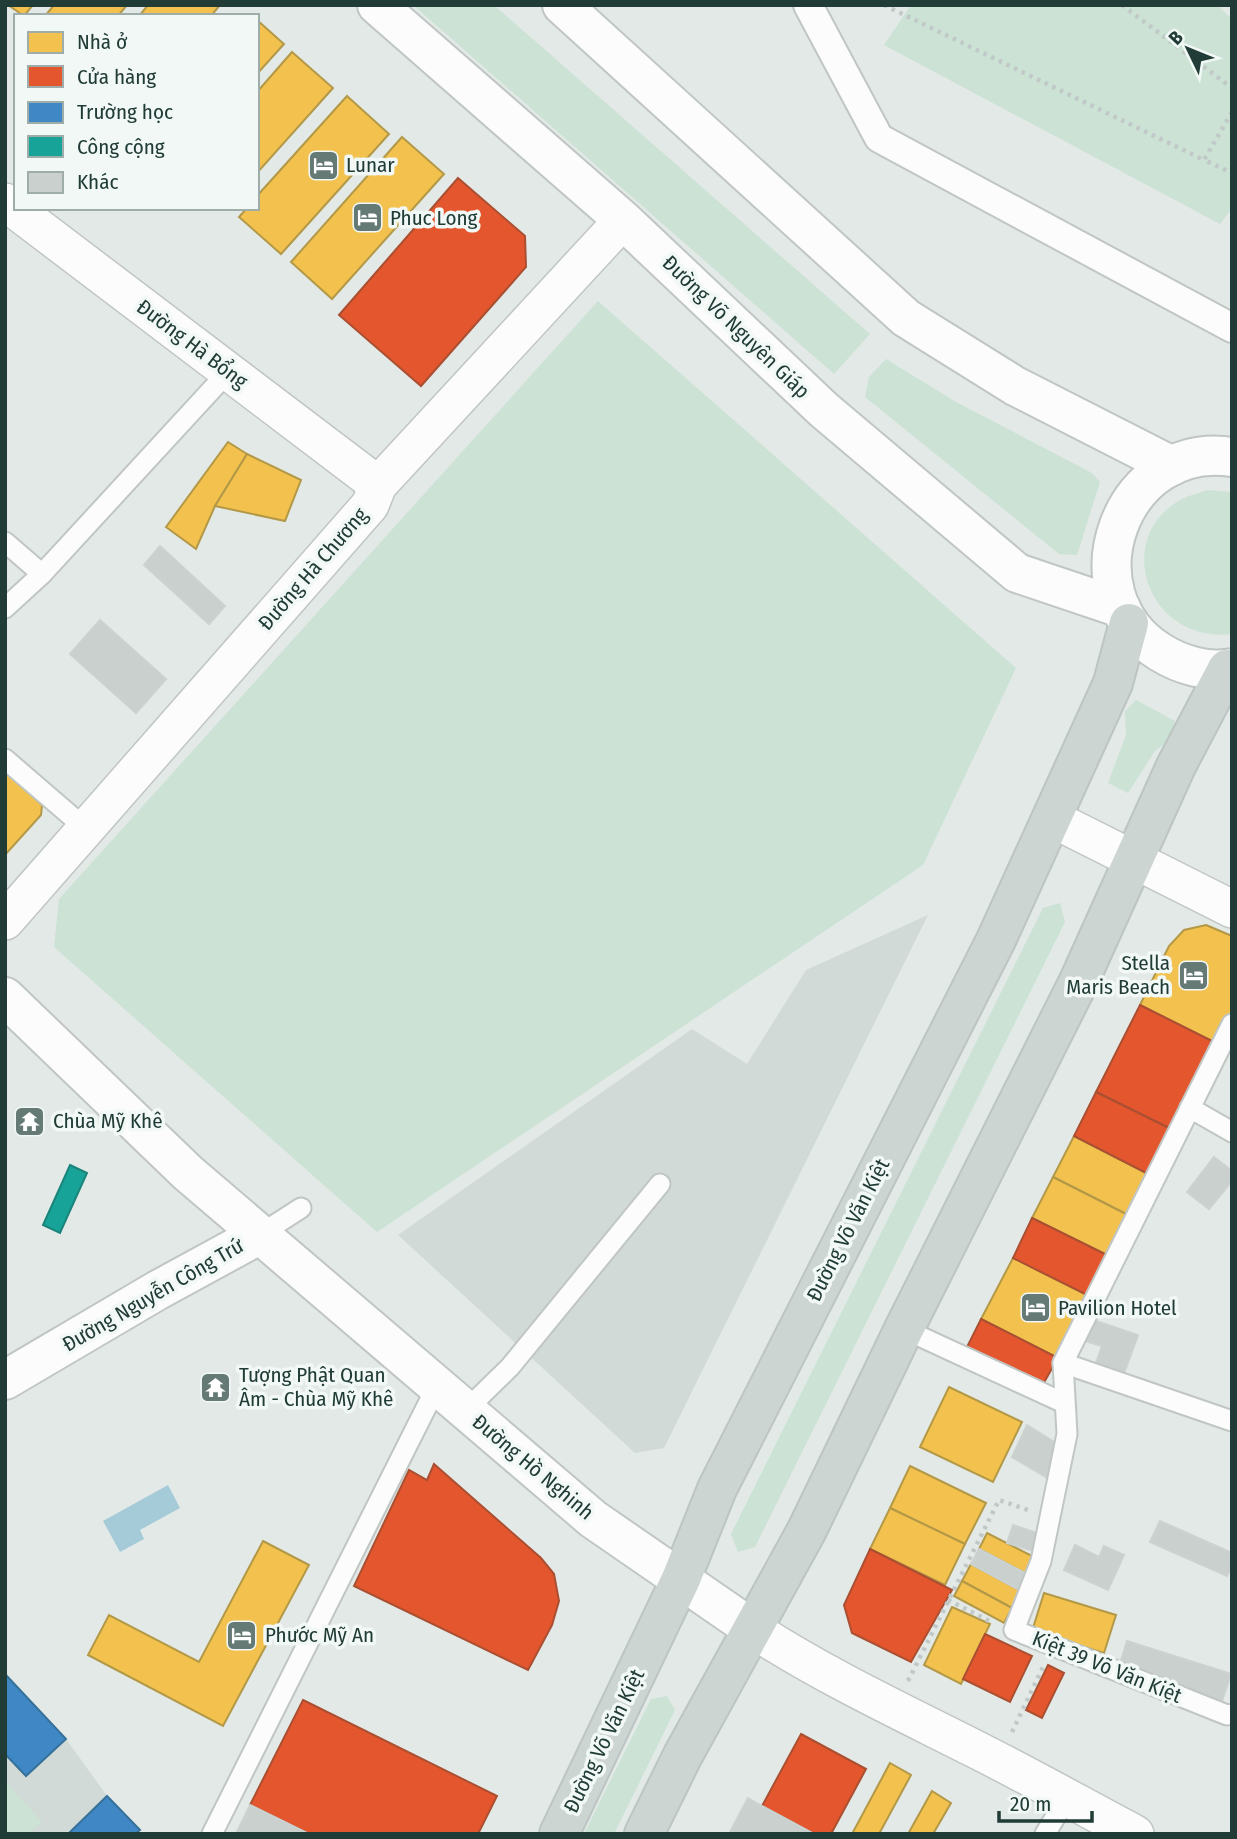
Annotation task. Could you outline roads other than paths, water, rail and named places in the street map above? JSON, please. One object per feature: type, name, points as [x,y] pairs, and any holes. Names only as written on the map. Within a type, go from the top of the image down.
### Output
[{"type":"main road","name":"Đường Võ Nguyên Giáp","points":[[377,5],[623,220],[824,410],[1017,573],[1125,616]]},
{"type":"main road","points":[[562,5],[906,317],[1015,386],[1172,466]]},
{"type":"main road","points":[[644,1834],[683,1755],[807,1530],[904,1329],[1079,981],[1176,766],[1230,669],[1199,668],[1172,660],[1148,645],[1125,616],[1111,576],[1112,543],[1124,512],[1144,485],[1172,466],[1196,457],[1232,457]]},
{"type":"main road","name":"Đường Võ Văn Kiệt","points":[[559,1834],[681,1579],[717,1489],[990,953],[1053,819],[1113,683],[1125,616]]},
{"type":"main road","name":"Đường Hồ Nghinh","points":[[5,997],[188,1173],[593,1519],[754,1630]]},
{"type":"main road","name":"Đường Nguyễn Công Trứ","points":[[5,1380],[158,1290],[259,1235]]},
{"type":"street","points":[[808,5],[879,138],[1232,328]]},
{"type":"street","name":"Đường Hà Bổng","points":[[15,210],[228,372],[379,503]]},
{"type":"street","name":"Đường Hà Chương","points":[[5,921],[85,828],[379,503],[623,220]]},
{"type":"street","points":[[1053,819],[1232,909]]},
{"type":"street","name":"Đường Hồ Nghinh","points":[[754,1630],[797,1658],[1135,1834]]},
{"type":"lane","points":[[5,608],[42,574],[228,372]]},
{"type":"lane","points":[[5,542],[42,574]]},
{"type":"lane","points":[[5,759],[85,828]]},
{"type":"lane","points":[[1232,1024],[1063,1363],[1232,1421]]},
{"type":"lane","points":[[1190,1108],[1232,1132]]},
{"type":"lane","points":[[466,1410],[510,1367],[660,1184]]},
{"type":"lane","name":"Đường Nguyễn Công Trứ","points":[[259,1235],[301,1208]]},
{"type":"lane","points":[[904,1329],[1064,1403]]},
{"type":"lane","name":"Kiệt 39 Võ Văn Kiệt","points":[[1063,1363],[1067,1434],[1041,1561],[1014,1630],[1227,1715],[1232,1714]]},
{"type":"lane","points":[[212,1834],[438,1384]]},
{"type":"lane","points":[[1045,1834],[1067,1798]]},
{"type":"water","points":[[168,1485],[180,1508],[140,1530],[144,1539],[120,1552],[103,1521]]},
{"type":"place","name":"Lunar","points":[[323,165]]},
{"type":"place","name":"Phuc Long","points":[[367,218]]},
{"type":"place","name":"Stella Maris Beach","points":[[1193,975]]},
{"type":"place","name":"Chùa Mỹ Khê","points":[[30,1121]]},
{"type":"place","name":"Pavilion Hotel","points":[[1035,1308]]},
{"type":"place","name":"Tượng Phật Quan Âm - Chùa Mỹ Khê","points":[[216,1387]]},
{"type":"place","name":"Phước Mỹ An","points":[[242,1635]]}]
